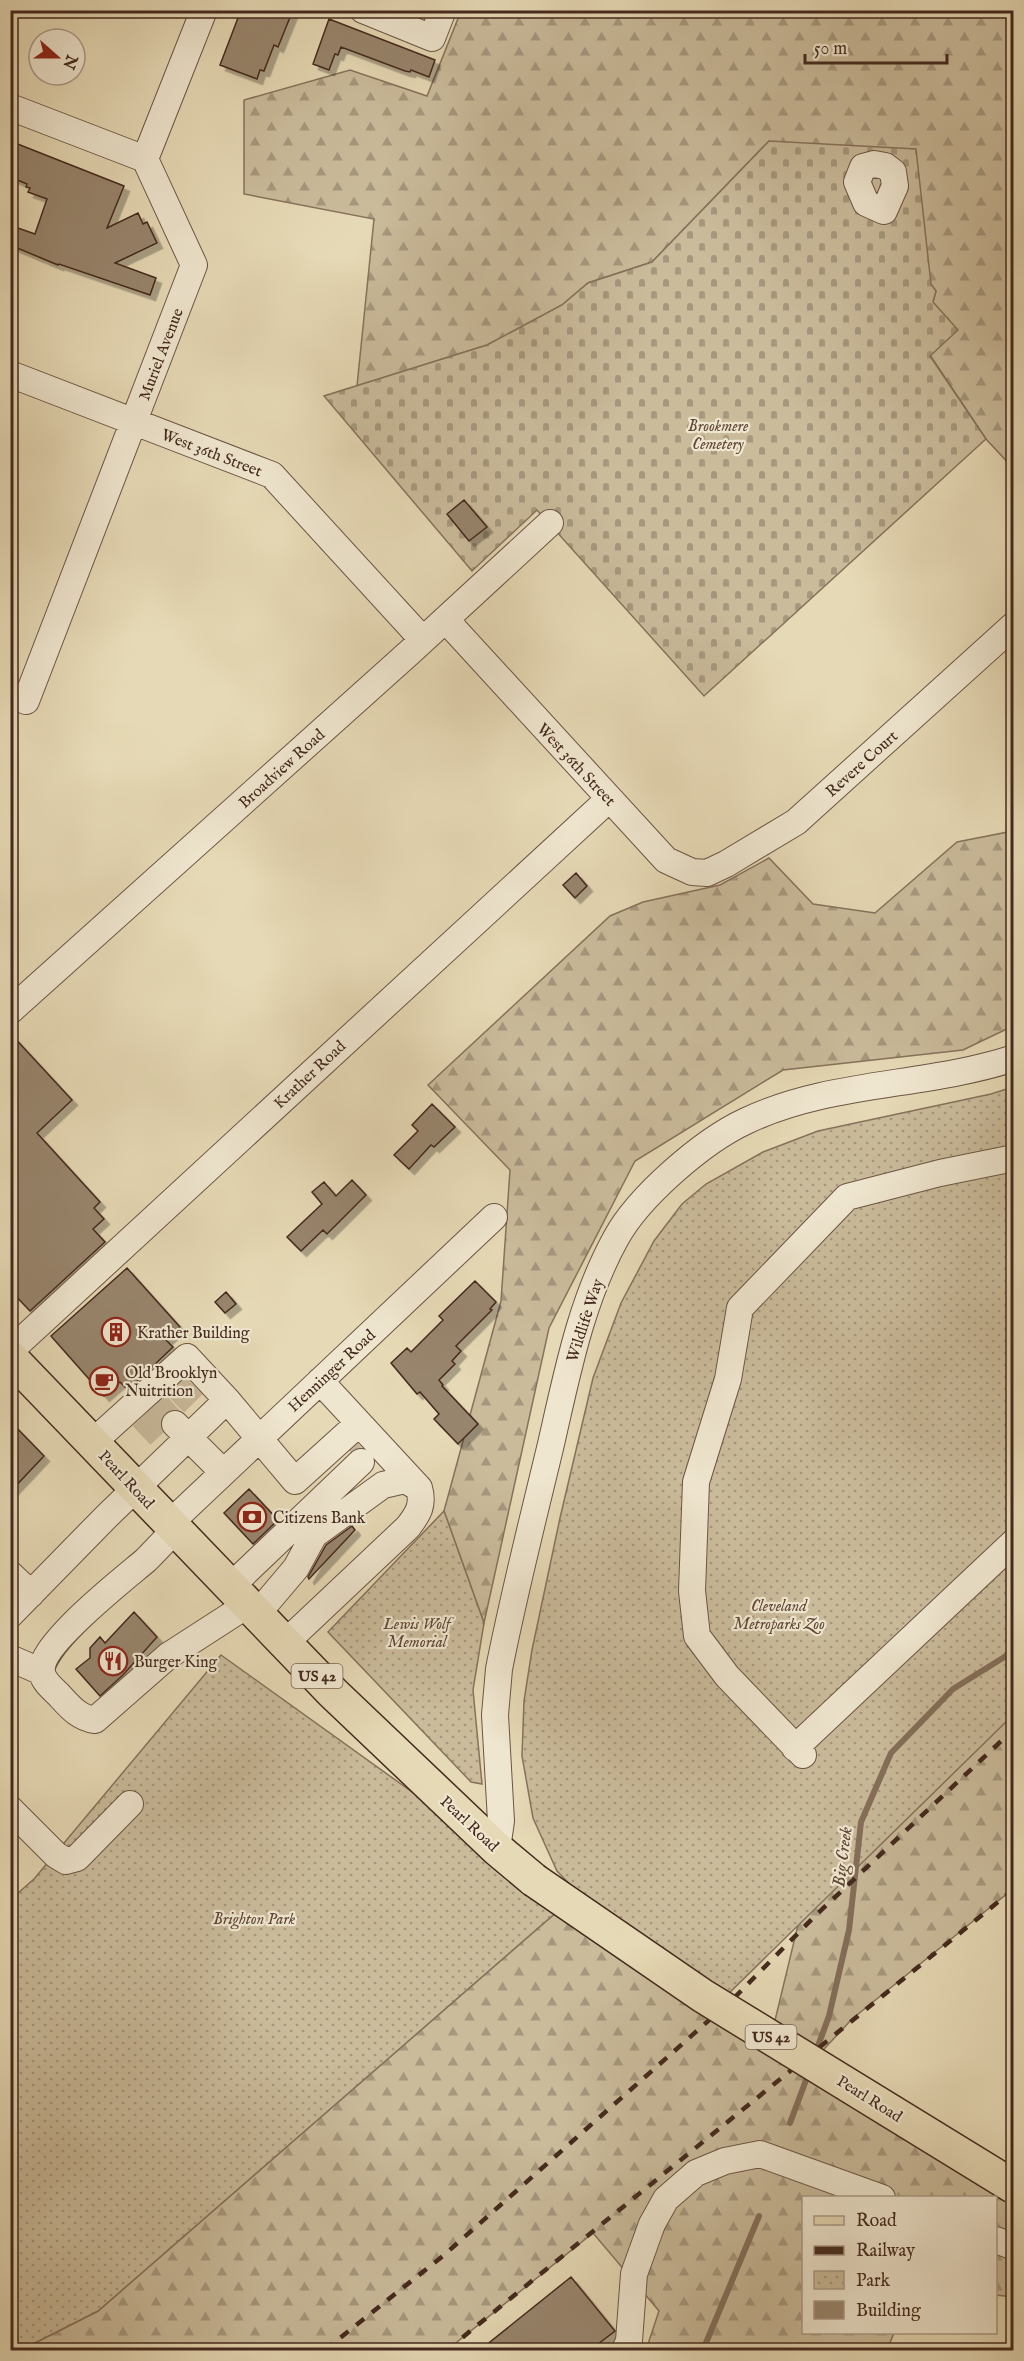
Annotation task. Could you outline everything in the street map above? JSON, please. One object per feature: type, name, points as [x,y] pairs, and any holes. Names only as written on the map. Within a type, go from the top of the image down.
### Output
[{"type":"main road","name":"Pearl Road","points":[[10,1357],[333,1693],[497,1849],[534,1880],[703,1996],[1014,2187]]},
{"type":"street","points":[[10,107],[145,159],[204,10]]},
{"type":"street","points":[[363,10],[432,38],[443,10]]},
{"type":"street","name":"Muriel Avenue","points":[[18,698],[134,422],[194,265],[145,159]]},
{"type":"street","name":"West 36th Street","points":[[10,374],[272,475],[423,640]]},
{"type":"street","name":"Broadview Road","points":[[10,1011],[550,523]]},
{"type":"street","name":"West 36th Street","points":[[447,618],[455,630],[666,860],[692,872]]},
{"type":"street","name":"Revere Court","points":[[692,872],[707,873],[726,864],[796,822],[1014,625]]},
{"type":"street","name":"Krather Road","points":[[10,1351],[609,799]]},
{"type":"street","name":"Wildlife Way","points":[[497,1849],[501,1821],[495,1715],[499,1669],[512,1603],[571,1358],[590,1293],[617,1236],[652,1191],[697,1151],[745,1121],[791,1104],[835,1092],[918,1079],[1014,1058]]},
{"type":"street","points":[[1014,1158],[940,1173],[848,1197],[740,1308],[728,1379],[696,1482],[692,1591],[697,1636],[727,1676],[799,1751],[1014,1542]]},
{"type":"street","name":"Henninger Road","points":[[42,1672],[45,1657],[67,1629],[148,1557],[172,1527],[223,1472],[494,1217]]},
{"type":"street","points":[[92,1443],[144,1405],[171,1380],[187,1357],[260,1438],[269,1452],[316,1506]]},
{"type":"street","points":[[285,1643],[408,1527],[419,1513],[422,1499],[419,1488],[362,1450],[320,1381]]},
{"type":"street","points":[[10,1615],[135,1488],[174,1437],[202,1411],[227,1400]]},
{"type":"street","points":[[174,1437],[223,1472]]},
{"type":"street","points":[[295,1481],[362,1450]]},
{"type":"street","points":[[245,1602],[265,1555],[316,1506],[362,1450]]},
{"type":"street","points":[[10,1658],[42,1672],[47,1682],[77,1714],[86,1719],[95,1720],[168,1656],[296,1568],[314,1534],[383,1485],[405,1480],[419,1488]]},
{"type":"street","points":[[10,1574],[31,1594]]},
{"type":"street","points":[[10,1809],[56,1855],[66,1861],[77,1858],[130,1804]]},
{"type":"street","points":[[625,2350],[629,2341],[634,2274],[652,2224],[666,2199],[696,2173],[725,2161],[760,2154],[877,2196]]},
{"type":"street","points":[[997,2240],[1014,2247]]},
{"type":"green space","points":[[461,11],[1013,11],[1013,468],[986,439],[930,355],[933,302],[936,291],[769,141],[652,262],[588,283],[562,305],[487,345],[357,386],[374,219],[244,194],[244,100],[350,70],[427,96]]},
{"type":"green space","name":"Brookmere Cemetery","points":[[769,141],[916,149],[931,284],[936,291],[933,302],[958,330],[930,356],[986,439],[704,696],[537,510],[472,571],[324,396],[487,345],[562,305],[588,283],[652,262]]},
{"type":"green space","points":[[1013,831],[1013,1026],[963,1050],[783,1070],[635,1161],[549,1328],[484,1623],[444,1511],[501,1301],[510,1170],[428,1085],[610,916],[643,902],[720,885],[769,858],[813,904],[875,913],[957,842]]},
{"type":"green space","name":"Cleveland Metroparks Zoo","points":[[1013,1087],[1013,1715],[724,1998],[592,1907],[557,1871],[533,1818],[522,1756],[524,1701],[532,1650],[560,1518],[593,1378],[621,1303],[654,1241],[682,1204],[706,1184],[763,1152],[818,1131],[991,1094]]},
{"type":"green space","name":"Lewis Wolf Memorial","points":[[444,1511],[484,1623],[473,1690],[482,1784],[471,1782],[328,1632]]},
{"type":"green space","points":[[1013,1651],[1013,1889],[852,2019],[812,2062],[1013,2187],[1013,2297],[997,2295],[997,2196],[802,2196],[802,2334],[894,2334],[887,2350],[646,2350],[659,2311],[593,2233],[447,2350],[21,2350],[98,2311],[567,1903],[771,2037],[824,1817]]},
{"type":"green space","name":"Brighton Park","points":[[221,1655],[567,1903],[98,2311],[21,2350],[11,2350],[10,1900],[34,1879]]},
{"type":"building","points":[[241,10],[293,10],[278,47],[274,45],[264,71],[260,70],[257,79],[220,65]]},
{"type":"building","points":[[329,19],[435,60],[429,77],[411,70],[410,72],[405,71],[341,47],[338,55],[335,54],[329,70],[313,64]]},
{"type":"building","points":[[10,141],[124,186],[107,228],[138,213],[143,224],[147,222],[157,243],[115,263],[156,278],[150,295],[58,265],[10,245],[15,227],[35,234],[47,199],[28,192],[30,188],[26,187],[27,184],[10,177]]},
{"type":"building","points":[[464,500],[487,527],[469,541],[447,514]]},
{"type":"building","points":[[576,873],[587,886],[575,898],[563,885]]},
{"type":"building","points":[[10,1033],[72,1100],[37,1133],[100,1202],[94,1208],[104,1219],[93,1229],[105,1242],[30,1311],[10,1290]]},
{"type":"building","points":[[432,1104],[455,1127],[434,1147],[431,1145],[409,1169],[394,1155],[418,1131],[412,1125]]},
{"type":"building","points":[[352,1180],[366,1195],[327,1234],[323,1230],[301,1251],[287,1237],[322,1204],[312,1192],[324,1182],[336,1196]]},
{"type":"building","name":"Krather Building","points":[[127,1268],[180,1327],[166,1340],[173,1347],[128,1390],[120,1382],[104,1396],[51,1336]]},
{"type":"building","points":[[475,1281],[496,1302],[490,1309],[492,1310],[456,1346],[461,1351],[452,1361],[455,1364],[439,1380],[478,1424],[458,1444],[434,1419],[439,1414],[420,1392],[417,1394],[391,1363],[407,1348],[411,1352],[443,1320],[439,1316]]},
{"type":"building","points":[[226,1292],[236,1304],[225,1313],[215,1302]]},
{"type":"building","points":[[10,1421],[44,1456],[10,1492]]},
{"type":"building","name":"Citizens Bank","points":[[249,1489],[278,1520],[253,1544],[224,1513]]},
{"type":"building","points":[[352,1526],[355,1530],[309,1579],[326,1545]]},
{"type":"building","points":[[134,1612],[157,1637],[123,1675],[100,1696],[76,1669],[90,1658],[90,1648],[100,1637],[105,1643]]},
{"type":"building","points":[[571,2277],[615,2331],[590,2350],[480,2350]]},
{"type":"waterway","name":"Big Creek","points":[[815,2054],[829,2016],[849,1930],[861,1822],[891,1753],[953,1689],[1014,1651]]},
{"type":"waterway","name":"Big Creek","points":[[790,2123],[809,2072]]},
{"type":"waterway","name":"Big Creek","points":[[703,2350],[759,2216]]},
{"type":"tunnel","points":[[175,1385],[195,1405]]},
{"type":"tunnel","points":[[155,1403],[175,1424]]},
{"type":"tunnel","points":[[142,1417],[161,1437]]},
{"type":"tunnel","points":[[351,1453],[360,1446]]},
{"type":"railway","points":[[325,2350],[444,2255],[733,1999],[816,1915],[1014,1729]]},
{"type":"railway","points":[[447,2350],[1014,1889]]},
{"type":"place","name":"Krather Building","points":[[116,1332]]},
{"type":"place","name":"Old Brooklyn Nuitrition","points":[[104,1381]]},
{"type":"place","name":"Citizens Bank","points":[[252,1517]]},
{"type":"place","name":"Burger King","points":[[113,1661]]}]
